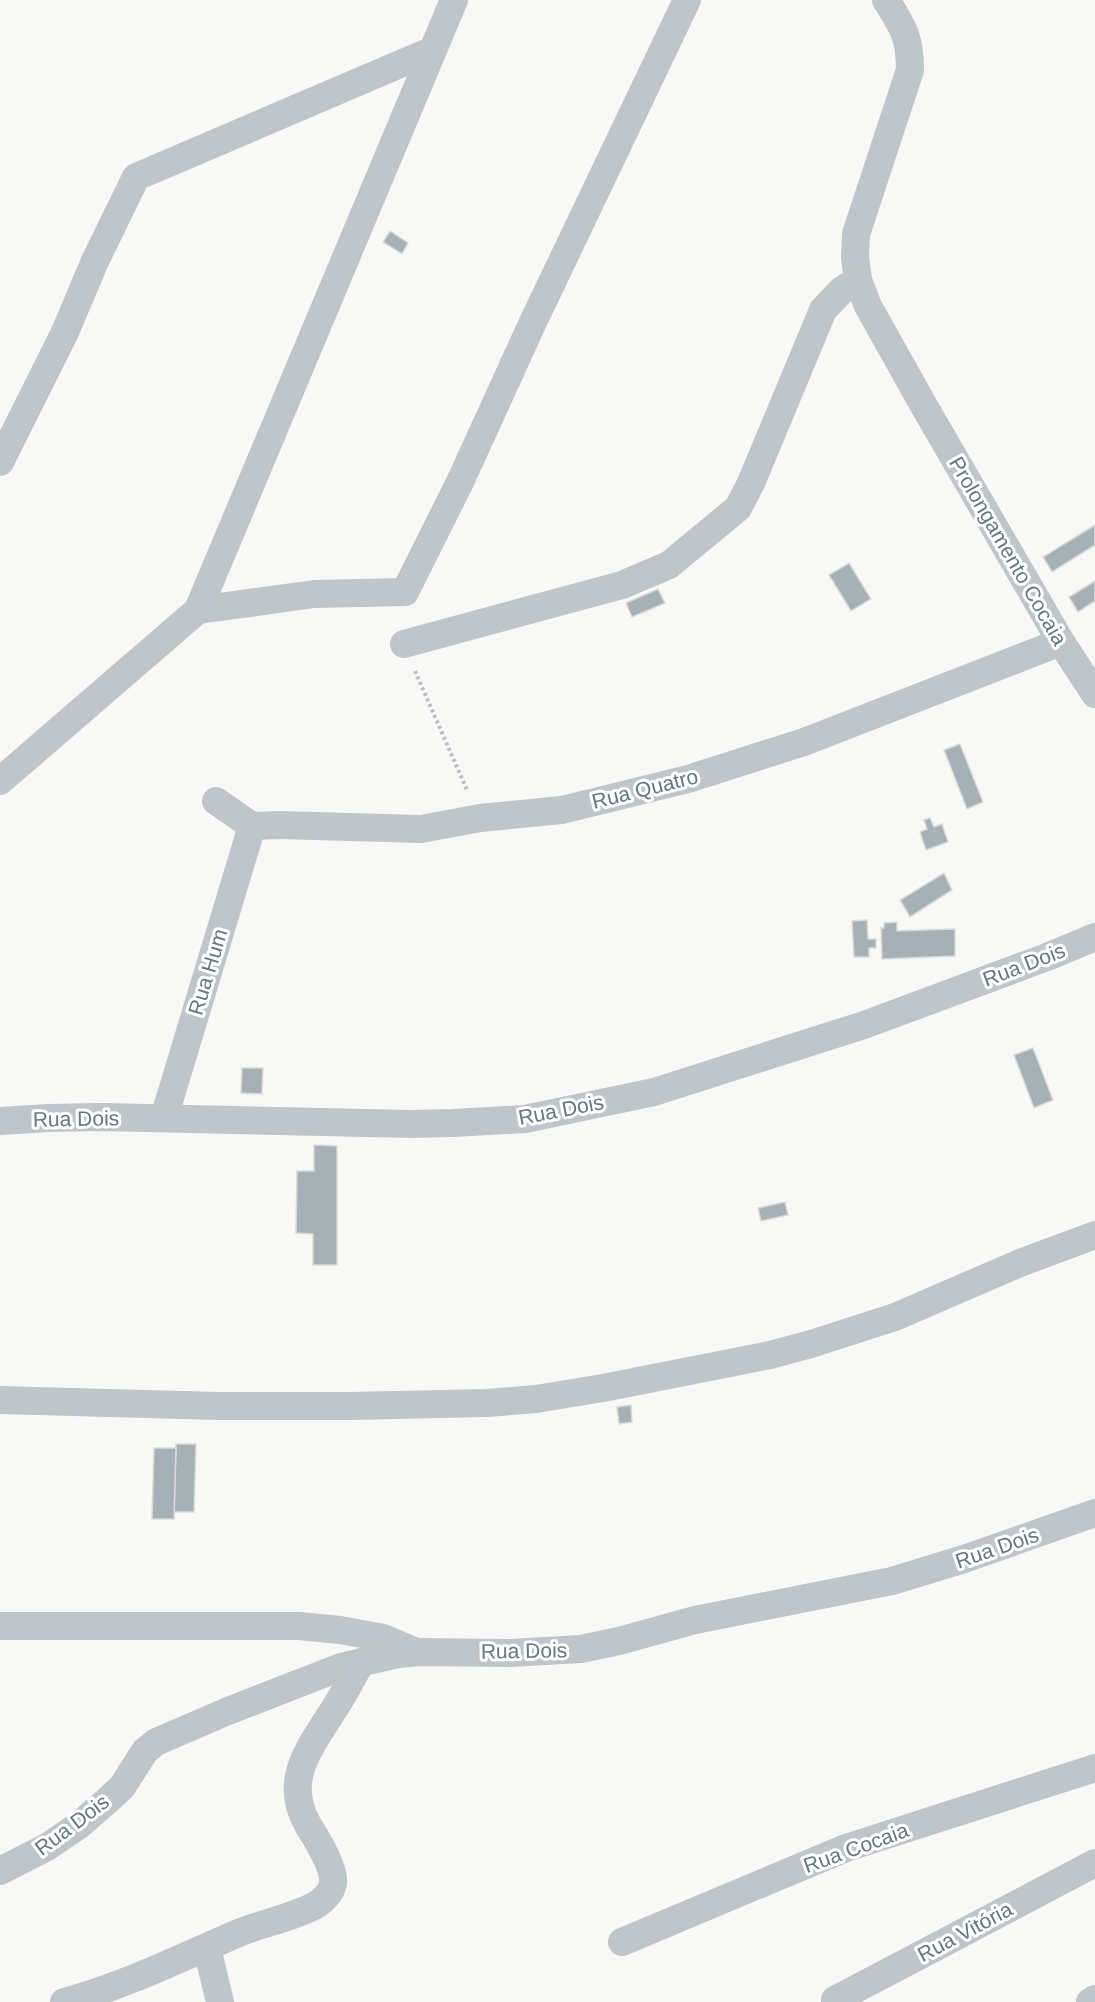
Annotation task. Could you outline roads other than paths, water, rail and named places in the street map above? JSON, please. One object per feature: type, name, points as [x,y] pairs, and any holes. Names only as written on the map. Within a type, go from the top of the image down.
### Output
[{"type":"street","points":[[0,781],[198,610],[454,0]]},
{"type":"street","points":[[198,610],[314,594],[405,592],[460,482],[533,322],[687,0]]},
{"type":"street","name":"Prolongamento Cocaia","points":[[886,0],[904,29],[910,49],[910,70],[856,234],[855,257],[858,280],[868,306],[924,406],[1061,642],[1095,694]]},
{"type":"street","points":[[0,462],[65,332],[95,261],[136,177],[433,50]]},
{"type":"street","points":[[404,644],[622,585],[669,565],[738,508],[751,483],[823,310],[842,290],[858,280]]},
{"type":"street","name":"Rua Quatro","points":[[252,826],[421,829],[480,818],[562,810],[688,779],[804,742],[1061,642]]},
{"type":"street","points":[[216,801],[252,826]]},
{"type":"street","name":"Rua Hum","points":[[164,1118],[252,826]]},
{"type":"street","name":"Rua Dois","points":[[0,1121],[48,1118],[164,1118],[218,1121],[453,1124],[525,1119],[654,1092],[722,1072],[864,1025],[1095,937]]},
{"type":"street","points":[[0,1400],[219,1406],[351,1406],[487,1403],[536,1399],[614,1386],[811,1344],[895,1317],[1020,1263],[1095,1235]]},
{"type":"street","name":"Rua Dois","points":[[0,1871],[47,1847],[78,1826],[122,1787],[145,1750],[156,1742],[341,1667],[398,1654],[418,1652],[510,1653],[589,1648],[696,1620],[892,1581],[986,1552],[1095,1513]]},
{"type":"street","points":[[0,1626],[299,1626],[340,1630],[382,1638],[418,1652]]},
{"type":"street","points":[[64,2002],[106,1990],[255,1927],[314,1906],[331,1890],[333,1877],[330,1867],[303,1815],[297,1784],[312,1742],[362,1662]]},
{"type":"street","name":"Rua Cocaia","points":[[622,1942],[846,1848],[1095,1768]]},
{"type":"street","name":"Rua Vitória","points":[[835,2001],[1095,1863]]},
{"type":"street","points":[[207,1948],[220,2002]]},
{"type":"street","points":[[1090,2002],[1095,1999]]}]
